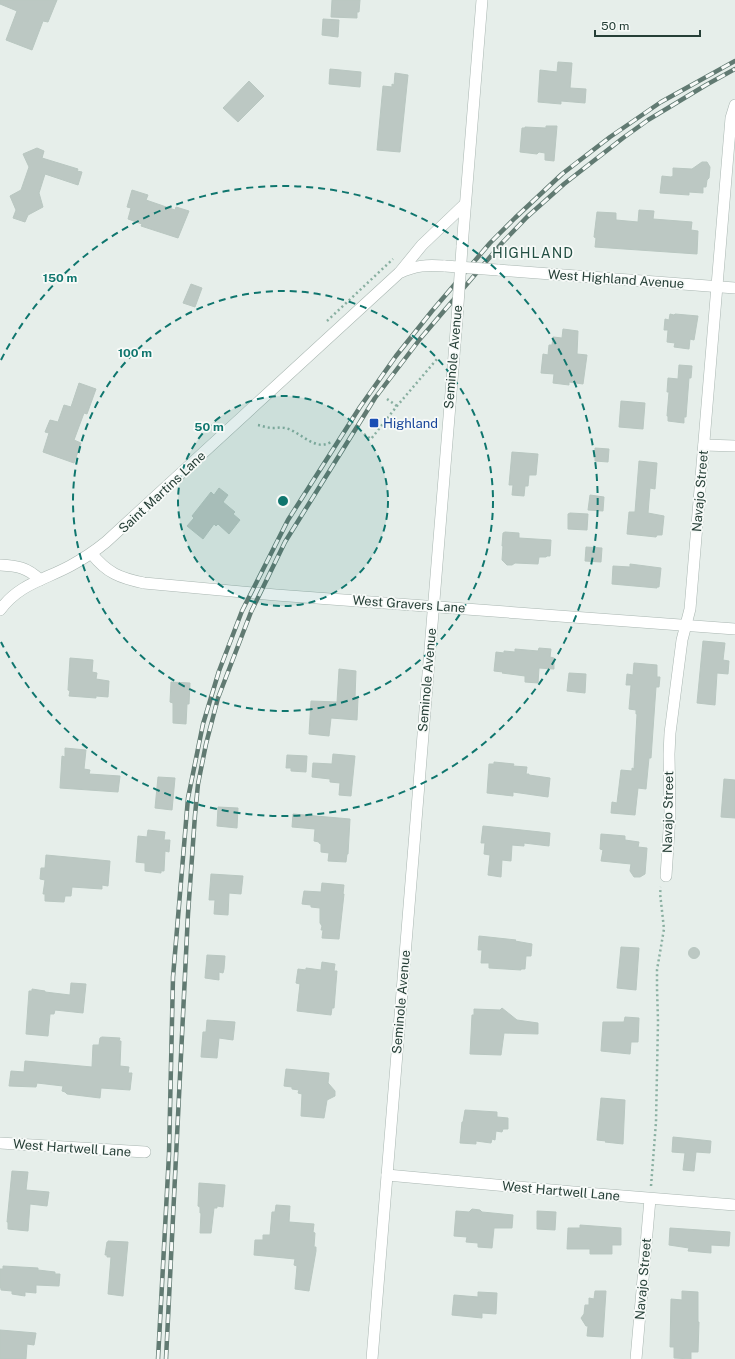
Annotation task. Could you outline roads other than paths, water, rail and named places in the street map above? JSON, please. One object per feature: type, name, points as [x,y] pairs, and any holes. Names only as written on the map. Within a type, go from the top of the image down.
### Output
[{"type":"street","name":"Seminole Avenue","points":[[372,1359],[482,0]]},
{"type":"street","name":"Navajo Street","points":[[666,876],[670,815],[670,733],[682,640],[690,609],[731,118],[735,105]]},
{"type":"street","name":"Saint Martins Lane","points":[[0,610],[20,589],[92,554],[118,532],[399,273],[422,245],[465,204]]},
{"type":"street","name":"Saint Martins Lane","points":[[399,273],[411,268],[422,266],[445,266],[498,270]]},
{"type":"street","name":"West Highland Avenue","points":[[498,270],[735,288]]},
{"type":"street","points":[[704,445],[735,446]]},
{"type":"street","name":"West Gravers Lane","points":[[92,554],[106,569],[114,574],[126,579],[144,583],[735,629]]},
{"type":"street","points":[[0,565],[28,569],[40,580]]},
{"type":"street","name":"West Hartwell Lane","points":[[0,1143],[145,1152]]},
{"type":"street","name":"West Hartwell Lane","points":[[387,1175],[650,1199],[735,1205]]},
{"type":"street","name":"Navajo Street","points":[[636,1359],[650,1199]]},
{"type":"railway","points":[[158,1359],[169,1154],[173,977],[188,798],[203,724],[219,671],[242,611],[288,520],[360,407],[396,356],[490,243],[562,174],[610,137],[661,102],[735,61]]},
{"type":"railway","points":[[166,1359],[188,914],[198,784],[206,744],[218,698],[251,612],[285,542],[375,398],[420,339],[502,243],[527,217],[564,184],[623,138],[648,120],[735,69]]},
{"type":"place","name":"Highland","points":[[374,423]]},
{"type":"district","name":"HIGHLAND","points":[[533,253]]}]
